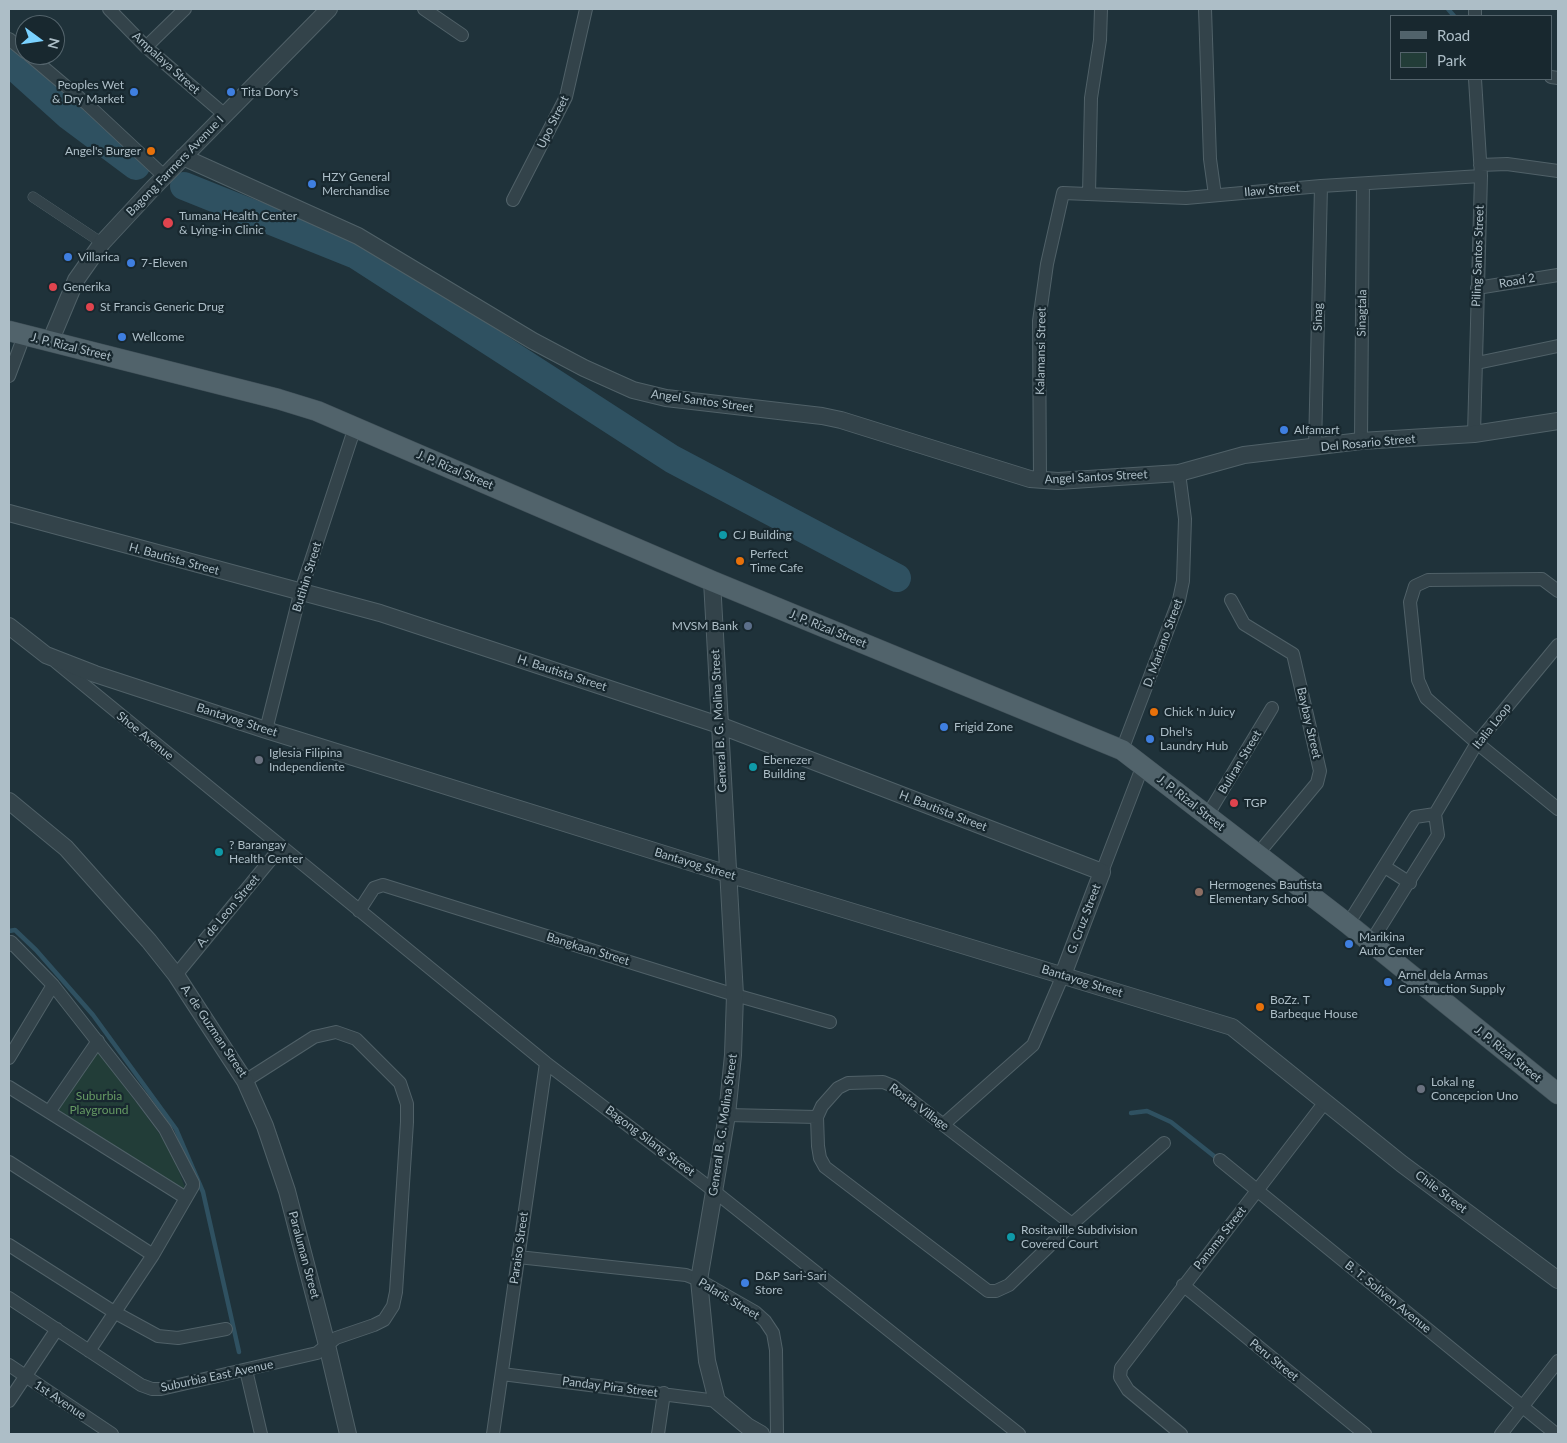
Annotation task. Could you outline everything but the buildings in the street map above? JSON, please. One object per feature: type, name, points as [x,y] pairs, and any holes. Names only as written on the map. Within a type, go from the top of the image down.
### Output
[{"type":"main road","name":"J. P. Rizal Street","points":[[16,333],[278,399],[355,427],[712,581],[1122,750],[1371,942],[1558,1094]]},
{"type":"street","name":"Ampalaya Street","points":[[109,9],[146,47],[224,115]]},
{"type":"street","points":[[146,47],[186,9]]},
{"type":"street","name":"Bagong Farmers Avenue I","points":[[50,342],[76,280],[102,243],[164,176],[329,9]]},
{"type":"street","points":[[424,9],[462,36]]},
{"type":"street","name":"Upo Street","points":[[513,200],[566,97],[586,9]]},
{"type":"street","points":[[1089,194],[1092,98],[1100,40],[1101,9]]},
{"type":"street","points":[[1205,9],[1210,159],[1215,195]]},
{"type":"street","points":[[40,65],[88,105],[164,176]]},
{"type":"street","name":"Piling Santos Street","points":[[1474,434],[1480,171],[1475,80]]},
{"type":"street","name":"Angel Santos Street","points":[[183,157],[358,236],[533,341],[584,368],[632,390],[666,398],[822,416],[873,429],[1002,472],[1040,480],[1179,473]]},
{"type":"street","name":"Ilaw Street","points":[[1063,193],[1186,198],[1363,184],[1480,171],[1508,164],[1558,171]]},
{"type":"street","name":"Sinagtala","points":[[1361,441],[1363,184]]},
{"type":"street","name":"Sinag","points":[[1315,448],[1321,186]]},
{"type":"street","name":"Kalamansi Street","points":[[1040,480],[1039,321],[1048,264],[1063,193]]},
{"type":"street","points":[[33,197],[102,243]]},
{"type":"street","name":"Road 2","points":[[1477,288],[1558,274]]},
{"type":"street","points":[[9,376],[16,333]]},
{"type":"street","points":[[1477,363],[1558,346]]},
{"type":"street","name":"Del Rosario Street","points":[[1179,473],[1244,455],[1361,441],[1474,434],[1558,421]]},
{"type":"street","name":"Butihin Street","points":[[266,730],[300,594],[355,427]]},
{"type":"street","name":"D. Mariano Street","points":[[1122,750],[1179,600],[1185,526],[1179,473]]},
{"type":"street","name":"H. Bautista Street","points":[[9,513],[300,594],[380,614],[720,725],[1102,872]]},
{"type":"street","points":[[1556,802],[1477,743],[1432,704],[1420,688],[1410,602],[1414,586],[1428,580],[1534,578],[1549,582],[1558,591]]},
{"type":"street","name":"General B. G. Molina Street","points":[[712,581],[735,995],[732,1074],[727,1115],[699,1280],[706,1361],[718,1402]]},
{"type":"street","name":"Baybay Street","points":[[1231,600],[1244,624],[1293,654],[1320,771],[1317,783],[1257,855]]},
{"type":"street","name":"Shoe Avenue","points":[[9,626],[46,654],[281,847]]},
{"type":"street","name":"Italia Loop","points":[[1435,814],[1477,743],[1558,645]]},
{"type":"street","name":"Bantayog Street","points":[[46,654],[95,674],[266,730],[728,874],[1232,1027],[1325,1102]]},
{"type":"street","name":"Buliran Street","points":[[1207,816],[1272,708]]},
{"type":"street","name":"G. Cruz Street","points":[[944,1124],[1033,1045],[1063,975],[1143,765]]},
{"type":"street","name":"A. de Guzman Street","points":[[9,801],[66,848],[176,975],[245,1081],[314,1037],[336,1032],[356,1038],[393,1074],[404,1093],[408,1122],[395,1299],[390,1313],[384,1320],[336,1338],[327,1345]]},
{"type":"street","points":[[1348,924],[1415,817],[1435,814],[1438,835],[1410,883],[1371,942]]},
{"type":"street","name":"Bagong Silang Street","points":[[281,847],[546,1062],[714,1191],[1020,1434]]},
{"type":"street","name":"A. de Leon Street","points":[[176,975],[281,847]]},
{"type":"street","points":[[1385,867],[1410,883]]},
{"type":"street","name":"Bangkaan Street","points":[[360,911],[374,888],[383,885],[735,995],[830,1022]]},
{"type":"street","points":[[9,945],[10,942],[54,985],[98,1041],[165,1129],[193,1183],[153,1255],[89,1351]]},
{"type":"street","points":[[9,1058],[54,985]]},
{"type":"street","points":[[49,1112],[98,1041]]},
{"type":"street","name":"Paraiso Street","points":[[493,1434],[546,1062]]},
{"type":"street","name":"Paraluman Street","points":[[245,1081],[277,1158],[327,1345],[348,1434]]},
{"type":"street","name":"Rosita Village","points":[[817,1117],[822,1106],[838,1088],[848,1083],[883,1082],[893,1086],[1072,1224]]},
{"type":"street","points":[[9,1087],[186,1198]]},
{"type":"street","name":"Panama Street","points":[[1181,1434],[1128,1390],[1120,1377],[1124,1361],[1325,1102]]},
{"type":"street","name":"Chile Street","points":[[1325,1102],[1402,1164],[1558,1280]]},
{"type":"street","points":[[727,1115],[817,1117],[818,1146],[820,1158],[825,1167],[979,1286],[988,1290],[1003,1289],[1072,1224],[1164,1143]]},
{"type":"street","name":"B. T. Soliven Avenue","points":[[1220,1160],[1556,1434]]},
{"type":"street","points":[[9,1162],[153,1255]]},
{"type":"street","points":[[9,1245],[114,1312],[158,1336],[169,1339],[226,1329]]},
{"type":"street","name":"Palaris Street","points":[[518,1257],[686,1275],[699,1280],[755,1312],[765,1321],[773,1333],[776,1350],[777,1434]]},
{"type":"street","name":"Peru Street","points":[[1183,1285],[1365,1434]]},
{"type":"street","name":"Suburbia East Avenue","points":[[9,1298],[141,1385],[152,1389],[161,1389],[317,1353],[327,1345]]},
{"type":"street","points":[[9,1401],[57,1330]]},
{"type":"street","points":[[1501,1434],[1558,1361]]},
{"type":"street","name":"1st Avenue","points":[[9,1366],[112,1434]]},
{"type":"street","points":[[246,1370],[261,1434]]},
{"type":"street","name":"Panday Pira Street","points":[[502,1374],[664,1393],[718,1402]]},
{"type":"street","points":[[658,1434],[664,1393]]},
{"type":"street","points":[[718,1402],[747,1426],[761,1434]]},
{"type":"green space","name":"Suburbia Playground","points":[[98,1051],[170,1148],[186,1190],[168,1182],[54,1111]]},
{"type":"waterway","points":[[1448,9],[1453,15]]},
{"type":"waterway","points":[[9,62],[69,116],[136,166]]},
{"type":"waterway","points":[[184,186],[356,255],[672,459],[897,578]]},
{"type":"waterway","points":[[9,931],[15,930],[36,950],[93,1015],[176,1129],[203,1192],[239,1352]]},
{"type":"waterway","points":[[1131,1113],[1147,1111],[1171,1122],[1219,1160]]},
{"type":"place","name":"Peoples Wet & Dry Market","points":[[134,92]]},
{"type":"place","name":"Tita Dory's","points":[[231,92]]},
{"type":"place","name":"Angel's Burger","points":[[151,151]]},
{"type":"place","name":"HZY General Merchandise","points":[[312,184]]},
{"type":"place","name":"Tumana Health Center & Lying-in Clinic","points":[[168,223]]},
{"type":"place","name":"Villarica","points":[[68,257]]},
{"type":"place","name":"7-Eleven","points":[[131,263]]},
{"type":"place","name":"Generika","points":[[53,287]]},
{"type":"place","name":"St Francis Generic Drug","points":[[90,307]]},
{"type":"place","name":"Wellcome","points":[[122,337]]},
{"type":"place","name":"Alfamart","points":[[1284,430]]},
{"type":"place","name":"CJ Building","points":[[723,535]]},
{"type":"place","name":"Perfect Time Cafe","points":[[740,561]]},
{"type":"place","name":"MVSM Bank","points":[[748,626]]},
{"type":"place","name":"Chick 'n Juicy","points":[[1154,712]]},
{"type":"place","name":"Frigid Zone","points":[[944,727]]},
{"type":"place","name":"Dhel's Laundry Hub","points":[[1150,739]]},
{"type":"place","name":"Iglesia Filipina Independiente","points":[[259,760]]},
{"type":"place","name":"Ebenezer Building","points":[[753,767]]},
{"type":"place","name":"TGP","points":[[1234,803]]},
{"type":"place","name":"? Barangay Health Center","points":[[219,852]]},
{"type":"place","name":"Hermogenes Bautista Elementary School","points":[[1199,892]]},
{"type":"place","name":"Marikina Auto Center","points":[[1349,944]]},
{"type":"place","name":"Arnel dela Armas Construction Supply","points":[[1388,982]]},
{"type":"place","name":"BoZz. T Barbeque House","points":[[1260,1007]]},
{"type":"place","name":"Lokal ng Concepcion Uno","points":[[1421,1089]]},
{"type":"place","name":"Rositaville Subdivision Covered Court","points":[[1011,1237]]},
{"type":"place","name":"D&P Sari-Sari Store","points":[[745,1283]]}]
